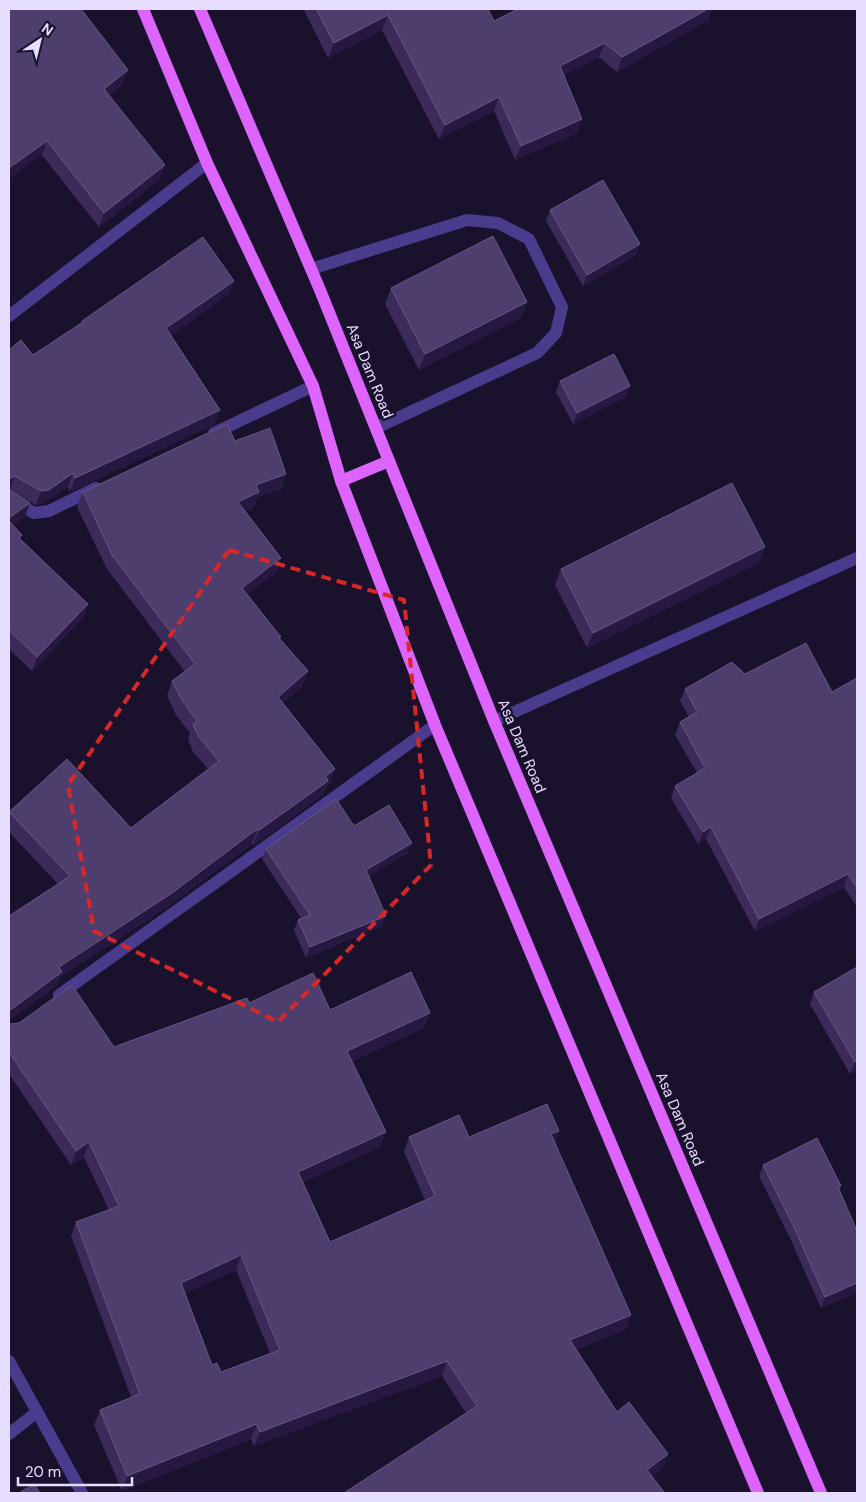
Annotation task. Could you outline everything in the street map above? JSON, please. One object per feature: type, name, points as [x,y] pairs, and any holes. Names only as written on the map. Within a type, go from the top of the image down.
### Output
[{"type":"main road","points":[[143,9],[207,163],[313,386],[340,481],[434,725],[758,1493]]},
{"type":"main road","name":"Asa Dam Road","points":[[200,9],[311,269],[494,721],[821,1493]]},
{"type":"main road","points":[[340,481],[389,461]]},
{"type":"street","points":[[9,316],[207,163]]},
{"type":"street","points":[[311,269],[467,220],[498,224],[530,239],[562,307],[556,333],[537,353],[376,428]]},
{"type":"street","points":[[204,437],[313,386]]},
{"type":"street","points":[[9,498],[34,513],[48,511],[105,484]]},
{"type":"street","points":[[494,721],[857,558]]},
{"type":"street","points":[[49,1002],[434,725]]},
{"type":"street","points":[[9,1361],[82,1493]]},
{"type":"street","points":[[9,1434],[37,1412]]},
{"type":"highlighted area","points":[[229,550],[404,600],[431,865],[278,1022],[94,931],[68,785]]},
{"type":"building","points":[[9,9],[81,9],[128,70],[104,89],[165,165],[104,213],[47,141],[9,168]]},
{"type":"building","points":[[316,9],[488,9],[494,21],[518,9],[708,9],[622,57],[605,43],[560,66],[582,119],[521,146],[499,97],[445,125],[388,15],[334,43]]},
{"type":"building","points":[[603,180],[640,244],[587,275],[550,210]]},
{"type":"building","points":[[493,236],[527,302],[425,354],[391,288]]},
{"type":"building","points":[[203,237],[234,281],[166,328],[220,410],[75,478],[73,473],[49,490],[41,491],[15,476],[9,479],[9,350],[21,340],[33,355]]},
{"type":"building","points":[[614,354],[630,386],[577,413],[560,381]]},
{"type":"building","points":[[227,424],[235,441],[270,428],[286,474],[256,485],[259,492],[238,502],[281,558],[242,588],[281,637],[279,638],[308,671],[278,697],[335,769],[326,776],[328,781],[258,831],[257,829],[172,893],[59,967],[62,972],[9,1011],[9,916],[70,876],[9,812],[67,759],[131,828],[219,761],[199,737],[193,725],[197,721],[182,700],[172,681],[195,664],[112,555],[83,492]]},
{"type":"building","points":[[732,483],[765,547],[593,633],[561,569]]},
{"type":"building","points":[[9,490],[30,503],[9,518]]},
{"type":"building","points":[[9,521],[22,535],[19,538],[88,604],[37,657],[9,630]]},
{"type":"building","points":[[806,643],[832,692],[857,678],[857,888],[848,874],[759,919],[711,827],[703,832],[675,786],[705,768],[680,722],[697,712],[685,689],[732,662],[745,674]]},
{"type":"building","points":[[336,799],[354,826],[389,805],[412,843],[366,870],[386,916],[310,947],[298,920],[310,915],[266,849]]},
{"type":"building","points":[[857,967],[857,1060],[855,1062],[814,992]]},
{"type":"building","points":[[411,972],[430,1013],[347,1051],[386,1132],[298,1172],[330,1242],[435,1196],[409,1137],[459,1115],[469,1137],[547,1104],[559,1131],[551,1134],[631,1315],[570,1340],[617,1412],[629,1402],[668,1454],[647,1470],[665,1493],[344,1493],[477,1406],[447,1361],[260,1432],[257,1424],[127,1476],[100,1410],[140,1394],[76,1222],[119,1206],[89,1142],[76,1151],[9,1052],[9,1022],[11,1024],[19,1023],[72,985],[114,1047],[247,998],[249,1003],[313,973],[330,1010]],"holes":[[[241,1255],[280,1350],[221,1372],[217,1363],[212,1365],[181,1283]]]},
{"type":"building","points":[[817,1138],[841,1186],[838,1187],[857,1231],[857,1283],[825,1297],[794,1227],[763,1165]]},
{"type":"building","points":[[34,1484],[40,1493],[19,1493]]}]
